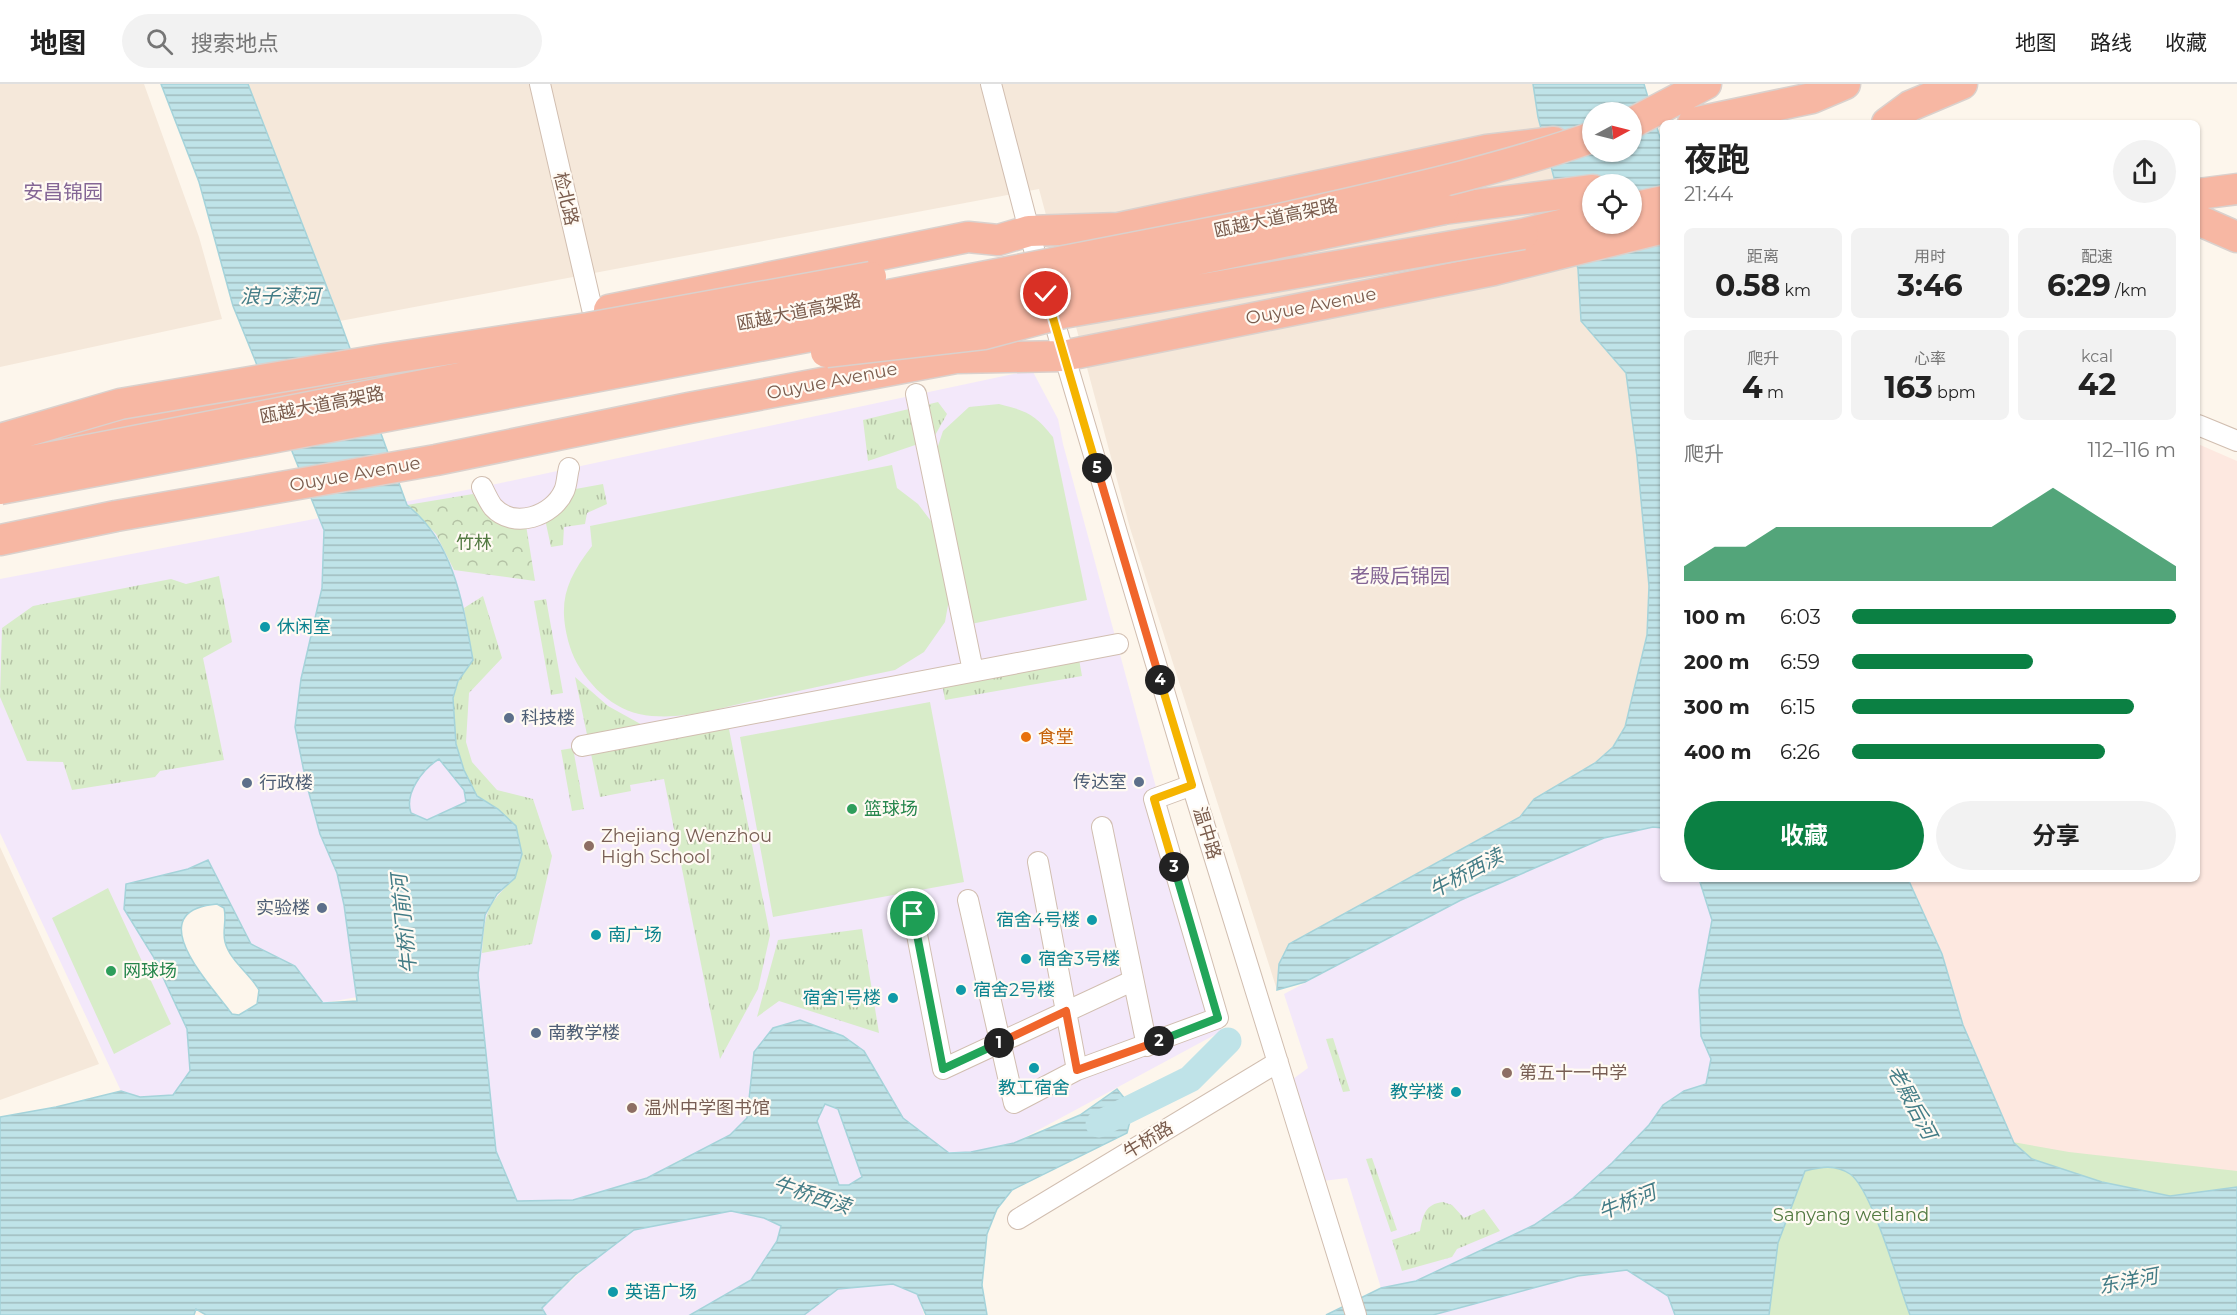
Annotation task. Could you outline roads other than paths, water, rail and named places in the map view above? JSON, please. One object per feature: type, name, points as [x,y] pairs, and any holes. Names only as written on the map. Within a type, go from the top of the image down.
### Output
[{"type":"highway","points":[[1642,118],[1706,84]]},
{"type":"highway","points":[[1707,120],[1812,98],[1845,84]]},
{"type":"highway","points":[[1874,120],[1898,115],[1962,84]]},
{"type":"highway","points":[[1642,131],[1660,128]]},
{"type":"highway","points":[[0,440],[120,405],[385,359],[588,328],[871,277],[1029,231],[1119,228],[1487,150],[1582,138]]},
{"type":"highway","name":"瓯越大道高架路","points":[[0,467],[1271,221],[1458,177],[1548,153],[1582,141]]},
{"type":"highway","points":[[1642,186],[1660,184]]},
{"type":"highway","points":[[2200,194],[2237,189]]},
{"type":"highway","name":"瓯越大道高架路","points":[[0,489],[971,306],[1444,209],[1582,191]]},
{"type":"highway","points":[[1642,206],[1660,202]]},
{"type":"highway","points":[[656,366],[751,360],[984,334],[1063,313],[1382,260],[1582,219]]},
{"type":"highway","points":[[2200,221],[2237,237]]},
{"type":"highway","name":"Ouyue Avenue","points":[[0,540],[116,516],[277,489],[956,358],[1063,356],[1494,270],[1660,229]]},
{"type":"highway","points":[[0,450],[250,398],[469,359],[593,313],[968,237],[998,240]]},
{"type":"street","name":"检北路","points":[[540,84],[593,313]]},
{"type":"street","name":"温中路","points":[[992,84],[1063,356],[1192,785],[1356,1315]]},
{"type":"street","points":[[916,394],[973,671]]},
{"type":"street","points":[[2200,425],[2237,441]]},
{"type":"street","points":[[482,487],[494,508],[513,519],[533,517],[549,512],[565,491],[569,468]]},
{"type":"street","points":[[582,746],[1118,644]]},
{"type":"street","points":[[968,900],[1014,1103],[1077,1070],[1218,1018],[1154,799],[1192,785]]},
{"type":"street","points":[[1102,827],[1147,1046]]},
{"type":"street","points":[[1038,862],[1077,1070]]},
{"type":"street","points":[[913,914],[943,1069],[1132,981]]},
{"type":"street","name":"牛桥路","points":[[1018,1219],[1278,1062]]},
{"type":"water","points":[[161,84],[248,84],[340,321],[407,505],[436,537],[454,575],[473,660],[458,681],[453,698],[456,744],[464,770],[477,796],[498,809],[516,826],[522,854],[515,878],[497,894],[485,915],[478,975],[496,1151],[517,1201],[573,1200],[647,1178],[730,1135],[747,1118],[754,1052],[773,1028],[800,1020],[843,1036],[864,1051],[903,1118],[949,1153],[971,1152],[1014,1143],[1080,1115],[1117,1089],[1133,1109],[1127,1133],[1012,1190],[997,1209],[987,1234],[982,1285],[987,1315],[926,1315],[917,1294],[893,1284],[838,1289],[804,1315],[690,1315],[751,1280],[777,1241],[781,1226],[764,1218],[731,1211],[634,1230],[575,1275],[542,1308],[546,1315],[206,1315],[196,1309],[194,1315],[0,1315],[0,1117],[56,1107],[121,1091],[140,1097],[173,1095],[190,1071],[187,1029],[153,956],[124,909],[126,884],[188,869],[208,860],[251,944],[295,966],[323,1003],[357,1001],[344,905],[337,873],[320,834],[306,782],[295,727],[301,679],[322,588],[324,530],[233,306],[199,182]],"holes":[[[439,759],[464,790],[466,802],[427,820],[411,813],[410,798],[421,775]],[[217,904],[224,908],[224,938],[228,949],[259,990],[257,1004],[239,1015],[232,1014],[187,951],[182,934],[183,920],[194,910]],[[825,1104],[838,1109],[862,1177],[849,1185],[839,1185],[817,1121]]]},
{"type":"water","points":[[1533,84],[1644,84],[1660,138],[1660,828],[1653,827],[1604,838],[1461,900],[1305,982],[1277,990],[1279,964],[1289,944],[1520,817],[1534,799],[1595,763],[1613,747],[1625,727],[1647,635],[1649,586],[1637,457],[1626,373],[1581,321],[1578,269],[1538,117]]},
{"type":"water","points":[[1700,882],[1909,882],[1942,954],[1963,1025],[2014,1143],[2032,1159],[2102,1182],[2170,1196],[2237,1187],[2237,1315],[1910,1315],[1884,1239],[1867,1198],[1850,1174],[1828,1167],[1805,1171],[1778,1243],[1769,1315],[1675,1315],[1668,1296],[1627,1270],[1578,1276],[1433,1315],[1326,1315],[1381,1288],[1416,1281],[1534,1225],[1573,1198],[1612,1163],[1649,1125],[1663,1105],[1684,1091],[1706,1084],[1711,1059],[1701,1036],[1699,990],[1712,920]]},
{"type":"waterway","name":"牛桥西渎","points":[[1099,1124],[1190,1079],[1228,1041]]},
{"type":"place","name":"休闲室","points":[[265,627]]},
{"type":"place","name":"科技楼","points":[[509,718]]},
{"type":"place","name":"食堂","points":[[1026,737]]},
{"type":"place","name":"传达室","points":[[1139,782]]},
{"type":"place","name":"行政楼","points":[[247,783]]},
{"type":"place","name":"篮球场","points":[[852,809]]},
{"type":"place","name":"Zhejiang Wenzhou High School","points":[[589,846]]},
{"type":"place","name":"实验楼","points":[[322,908]]},
{"type":"place","name":"宿舍4号楼","points":[[1092,920]]},
{"type":"place","name":"南广场","points":[[596,935]]},
{"type":"place","name":"宿舍3号楼","points":[[1026,959]]},
{"type":"place","name":"网球场","points":[[111,971]]},
{"type":"place","name":"宿舍2号楼","points":[[961,990]]},
{"type":"place","name":"宿舍1号楼","points":[[893,998]]},
{"type":"place","name":"南教学楼","points":[[536,1033]]},
{"type":"place","name":"教工宿舍","points":[[1034,1068]]},
{"type":"place","name":"第五十一中学","points":[[1507,1073]]},
{"type":"place","name":"教学楼","points":[[1456,1092]]},
{"type":"place","name":"温州中学图书馆","points":[[632,1108]]},
{"type":"place","name":"英语广场","points":[[613,1292]]},
{"type":"district","name":"安昌锦园","points":[[63,192]]},
{"type":"district","name":"老殿后锦园","points":[[1400,576]]},
{"type":"water label","name":"浪子渎河","points":[[280,296]]},
{"type":"water label","name":"牛桥门前河","points":[[404,924]]},
{"type":"water label","name":"老殿后河","points":[[1912,1102]]},
{"type":"water label","name":"牛桥河","points":[[1627,1202]]},
{"type":"water label","name":"东洋河","points":[[2128,1281]]},
{"type":"park label","name":"竹林","points":[[474,543]]},
{"type":"park label","name":"Sanyang wetland","points":[[1851,1215]]}]
